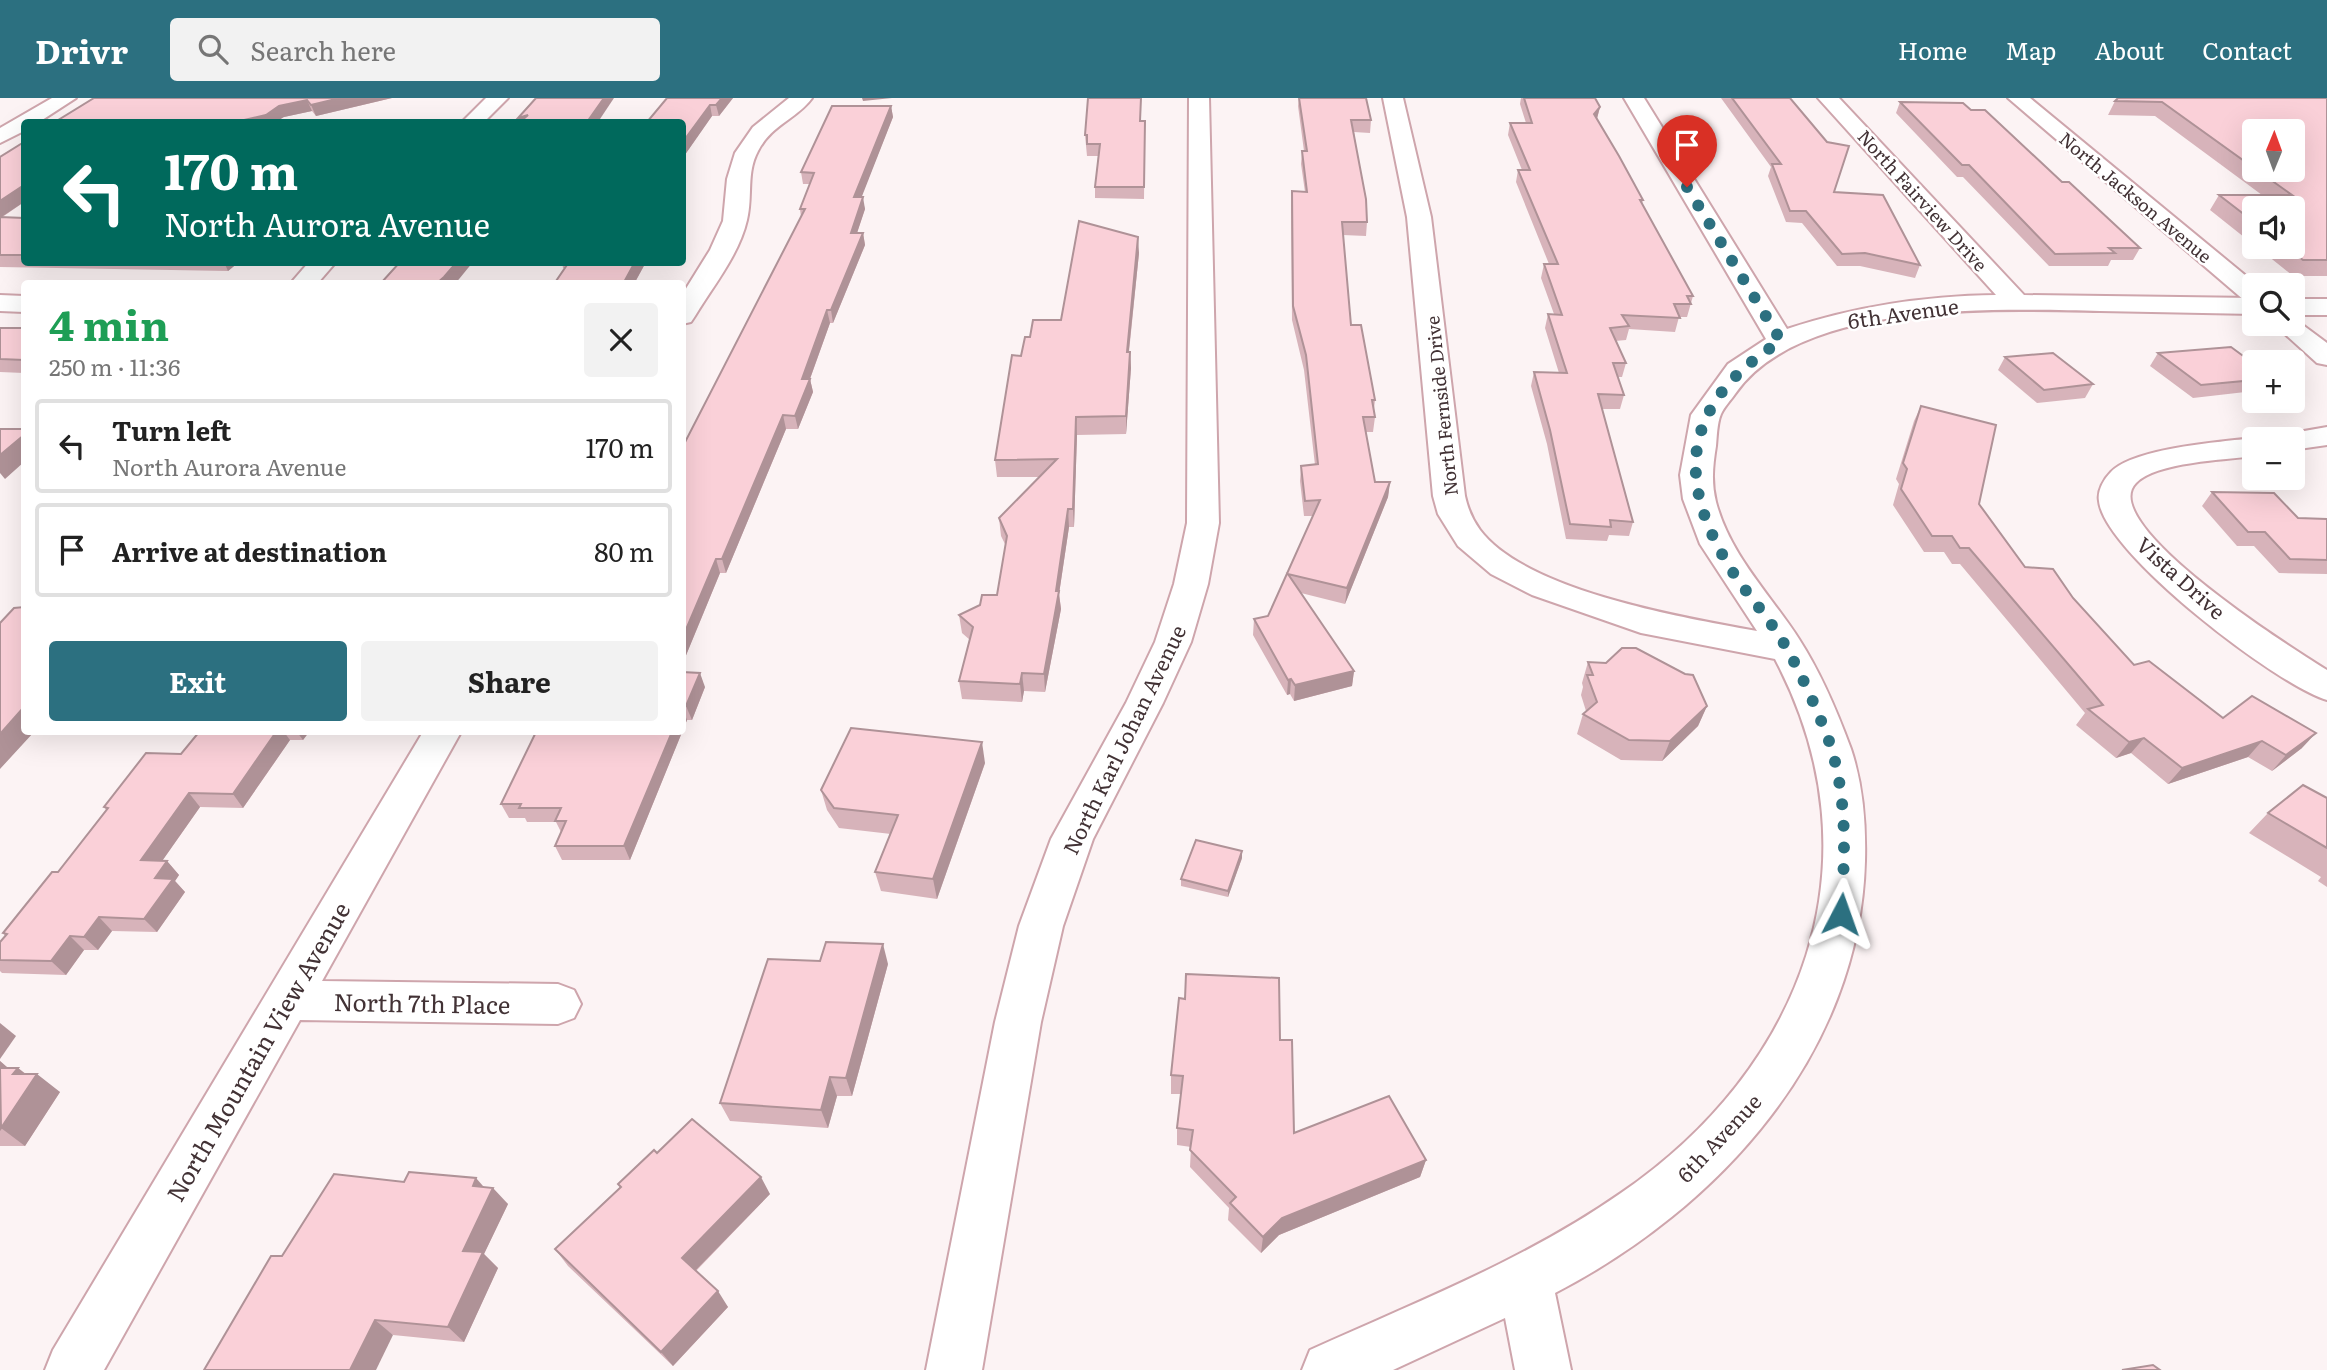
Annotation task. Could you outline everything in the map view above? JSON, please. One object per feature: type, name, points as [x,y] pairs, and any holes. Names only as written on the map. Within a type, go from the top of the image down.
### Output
[{"type":"street","points":[[30,119],[66,98]]},
{"type":"street","points":[[475,119],[498,98]]},
{"type":"street","points":[[686,309],[734,226],[740,166],[747,148],[770,121],[802,98]]},
{"type":"street","name":"North Karl Johan Avenue","points":[[954,1370],[1018,1018],[1040,930],[1062,863],[1089,802],[1156,680],[1182,617],[1195,574],[1203,523],[1199,98]]},
{"type":"street","name":"North Fernside Drive","points":[[1393,98],[1419,217],[1449,496],[1460,526],[1485,553],[1513,572],[1544,587],[1642,621],[1787,649]]},
{"type":"street","points":[[1634,98],[1781,341]]},
{"type":"street","name":"North Fairview Drive","points":[[1828,98],[2017,302]]},
{"type":"street","name":"North Jackson Avenue","points":[[2018,98],[2242,286]]},
{"type":"street","points":[[0,137],[21,125]]},
{"type":"street","points":[[306,280],[320,266]]},
{"type":"street","name":"6th Avenue","points":[[1330,1370],[1525,1278],[1611,1231],[1678,1181],[1750,1109],[1790,1051],[1826,973],[1841,914],[1846,848],[1841,793],[1829,741],[1787,649],[1732,570],[1705,517],[1696,479],[1698,440],[1706,413],[1721,389],[1741,368],[1781,341],[1829,323],[1878,312],[1913,307],[2017,302],[2242,306]]},
{"type":"street","points":[[0,303],[21,304]]},
{"type":"street","points":[[2305,307],[2327,307]]},
{"type":"street","points":[[2302,336],[2327,357]]},
{"type":"street","points":[[2305,439],[2327,436]]},
{"type":"street","name":"Vista Drive","points":[[2242,449],[2161,461],[2136,468],[2122,477],[2114,492],[2114,503],[2118,513],[2141,544],[2194,594],[2273,653],[2327,687]]},
{"type":"street","name":"North Mountain View Avenue","points":[[73,1370],[440,735]]},
{"type":"street","name":"North 7th Place","points":[[286,1000],[558,1003]]},
{"type":"street","points":[[1525,1278],[1543,1370]]},
{"type":"building","points":[[94,98],[340,98],[311,105],[307,100],[279,106],[266,115],[249,119],[60,119]]},
{"type":"building","points":[[536,98],[604,98],[589,119],[523,119],[528,115],[518,118]]},
{"type":"building","points":[[667,98],[722,98],[716,105],[710,105],[686,138],[686,119],[650,119]]},
{"type":"building","points":[[1088,98],[1141,98],[1140,121],[1145,121],[1144,187],[1095,187],[1100,144],[1087,144],[1085,135]]},
{"type":"building","points":[[1299,98],[1366,98],[1371,120],[1351,120],[1366,199],[1367,222],[1342,222],[1351,325],[1361,325],[1375,400],[1372,400],[1375,417],[1363,417],[1375,482],[1390,482],[1347,588],[1288,574],[1354,671],[1295,685],[1291,679],[1288,680],[1254,619],[1268,616],[1320,500],[1305,501],[1301,466],[1318,464],[1306,355],[1293,306],[1292,191],[1307,192],[1302,151],[1307,151]]},
{"type":"building","points":[[1524,98],[1595,98],[1600,107],[1594,114],[1693,296],[1687,296],[1691,304],[1674,304],[1680,318],[1622,315],[1629,326],[1610,328],[1626,363],[1613,363],[1624,395],[1598,394],[1633,522],[1610,520],[1611,527],[1570,524],[1550,430],[1534,372],[1567,373],[1548,314],[1562,315],[1544,264],[1558,264],[1518,170],[1530,170],[1510,123],[1532,123]]},
{"type":"building","points":[[1732,98],[1790,98],[1827,142],[1849,146],[1834,192],[1883,195],[1920,265],[1865,253],[1842,254],[1806,211],[1790,211],[1772,164],[1781,164]]},
{"type":"building","points":[[2118,98],[2327,98],[2327,260],[2302,259],[2305,259],[2305,196],[2242,196],[2242,213],[2219,195],[2292,195],[2274,182],[2305,182],[2305,119],[2242,119],[2242,159],[2162,102],[2115,101]]},
{"type":"building","points":[[1900,102],[1963,103],[1971,110],[1985,110],[2062,182],[2069,182],[2140,248],[2109,248],[2115,253],[2055,254],[1969,165],[1962,165]]},
{"type":"building","points":[[832,106],[891,106],[854,197],[863,197],[851,233],[863,233],[831,310],[827,310],[802,379],[810,379],[795,416],[783,415],[722,559],[716,559],[686,630],[686,440],[805,209],[800,209],[814,173],[801,172]]},
{"type":"building","points":[[21,144],[21,187],[0,201],[0,157]]},
{"type":"building","points":[[0,217],[21,218],[21,255],[0,255]]},
{"type":"building","points":[[1079,221],[1138,237],[1127,352],[1130,352],[1126,416],[1076,417],[1073,509],[1068,509],[1056,591],[1059,591],[1044,674],[1022,673],[1020,684],[959,681],[973,627],[959,615],[980,605],[982,595],[997,595],[1007,536],[999,518],[1057,459],[995,460],[1012,355],[1021,356],[1025,337],[1030,337],[1033,320],[1061,320]]},
{"type":"building","points":[[396,266],[454,266],[441,280],[384,280]]},
{"type":"building","points":[[566,266],[633,266],[625,280],[557,280]]},
{"type":"building","points":[[0,328],[21,328],[21,360],[0,359]]},
{"type":"building","points":[[2231,347],[2242,355],[2242,381],[2201,385],[2158,353]]},
{"type":"building","points":[[2053,353],[2093,384],[2044,390],[2005,357]]},
{"type":"building","points":[[1921,406],[1996,425],[1979,504],[2025,567],[2053,569],[2073,598],[2134,665],[2149,661],[2223,718],[2252,696],[2316,733],[2286,755],[2262,741],[2182,768],[2144,738],[2129,742],[2088,709],[2103,705],[1969,548],[1960,548],[1952,536],[1932,536],[1901,489],[1907,469],[1903,463]]},
{"type":"building","points":[[0,429],[21,429],[21,438],[0,455]]},
{"type":"building","points":[[2212,492],[2274,493],[2298,518],[2327,519],[2327,560],[2290,559],[2265,532],[2248,532]]},
{"type":"building","points":[[21,607],[21,710],[0,734],[0,623],[14,608]]},
{"type":"building","points":[[1622,648],[1636,648],[1685,674],[1693,675],[1707,706],[1670,741],[1629,740],[1583,714],[1597,702],[1587,675],[1593,675],[1588,662],[1606,663]]},
{"type":"building","points":[[686,672],[700,673],[686,706]]},
{"type":"building","points":[[851,728],[982,742],[933,879],[875,872],[898,815],[834,808],[821,790]]},
{"type":"building","points":[[197,735],[274,735],[233,794],[189,793],[141,860],[167,861],[155,878],[173,879],[144,919],[99,917],[84,937],[70,936],[51,961],[0,960],[0,942],[7,934],[3,933],[52,872],[58,872],[108,808],[104,807],[146,753],[181,754]]},
{"type":"building","points":[[535,735],[671,735],[624,846],[555,846],[566,821],[555,821],[561,808],[519,808],[521,804],[501,804]]},
{"type":"building","points":[[2303,785],[2327,798],[2327,848],[2268,813]]},
{"type":"building","points":[[1196,840],[1242,851],[1228,891],[1181,879]]},
{"type":"building","points":[[826,942],[883,944],[846,1078],[830,1077],[821,1110],[720,1103],[768,959],[820,961]]},
{"type":"building","points":[[1186,974],[1279,978],[1280,1040],[1292,1040],[1294,1133],[1389,1096],[1426,1160],[1282,1218],[1263,1237],[1230,1203],[1236,1197],[1190,1150],[1193,1130],[1177,1128],[1183,1076],[1171,1075],[1179,998],[1185,999]]},
{"type":"building","points":[[0,1068],[18,1068],[13,1074],[37,1074],[1,1128]]},
{"type":"building","points":[[692,1119],[761,1177],[682,1258],[718,1291],[661,1352],[555,1249],[621,1187],[618,1184],[654,1150],[657,1153]]},
{"type":"building","points":[[409,1172],[476,1178],[473,1186],[493,1188],[463,1251],[483,1252],[448,1327],[375,1320],[350,1370],[204,1370],[271,1256],[282,1256],[334,1174],[404,1182]]},
{"type":"building","points":[[2153,1365],[2160,1370],[2122,1370]]},
{"type":"route","points":[[1687,187],[1781,341],[1741,368],[1721,389],[1706,413],[1698,440],[1696,479],[1705,517],[1716,543],[1787,649],[1829,741],[1841,793],[1846,848],[1841,914]]}]
